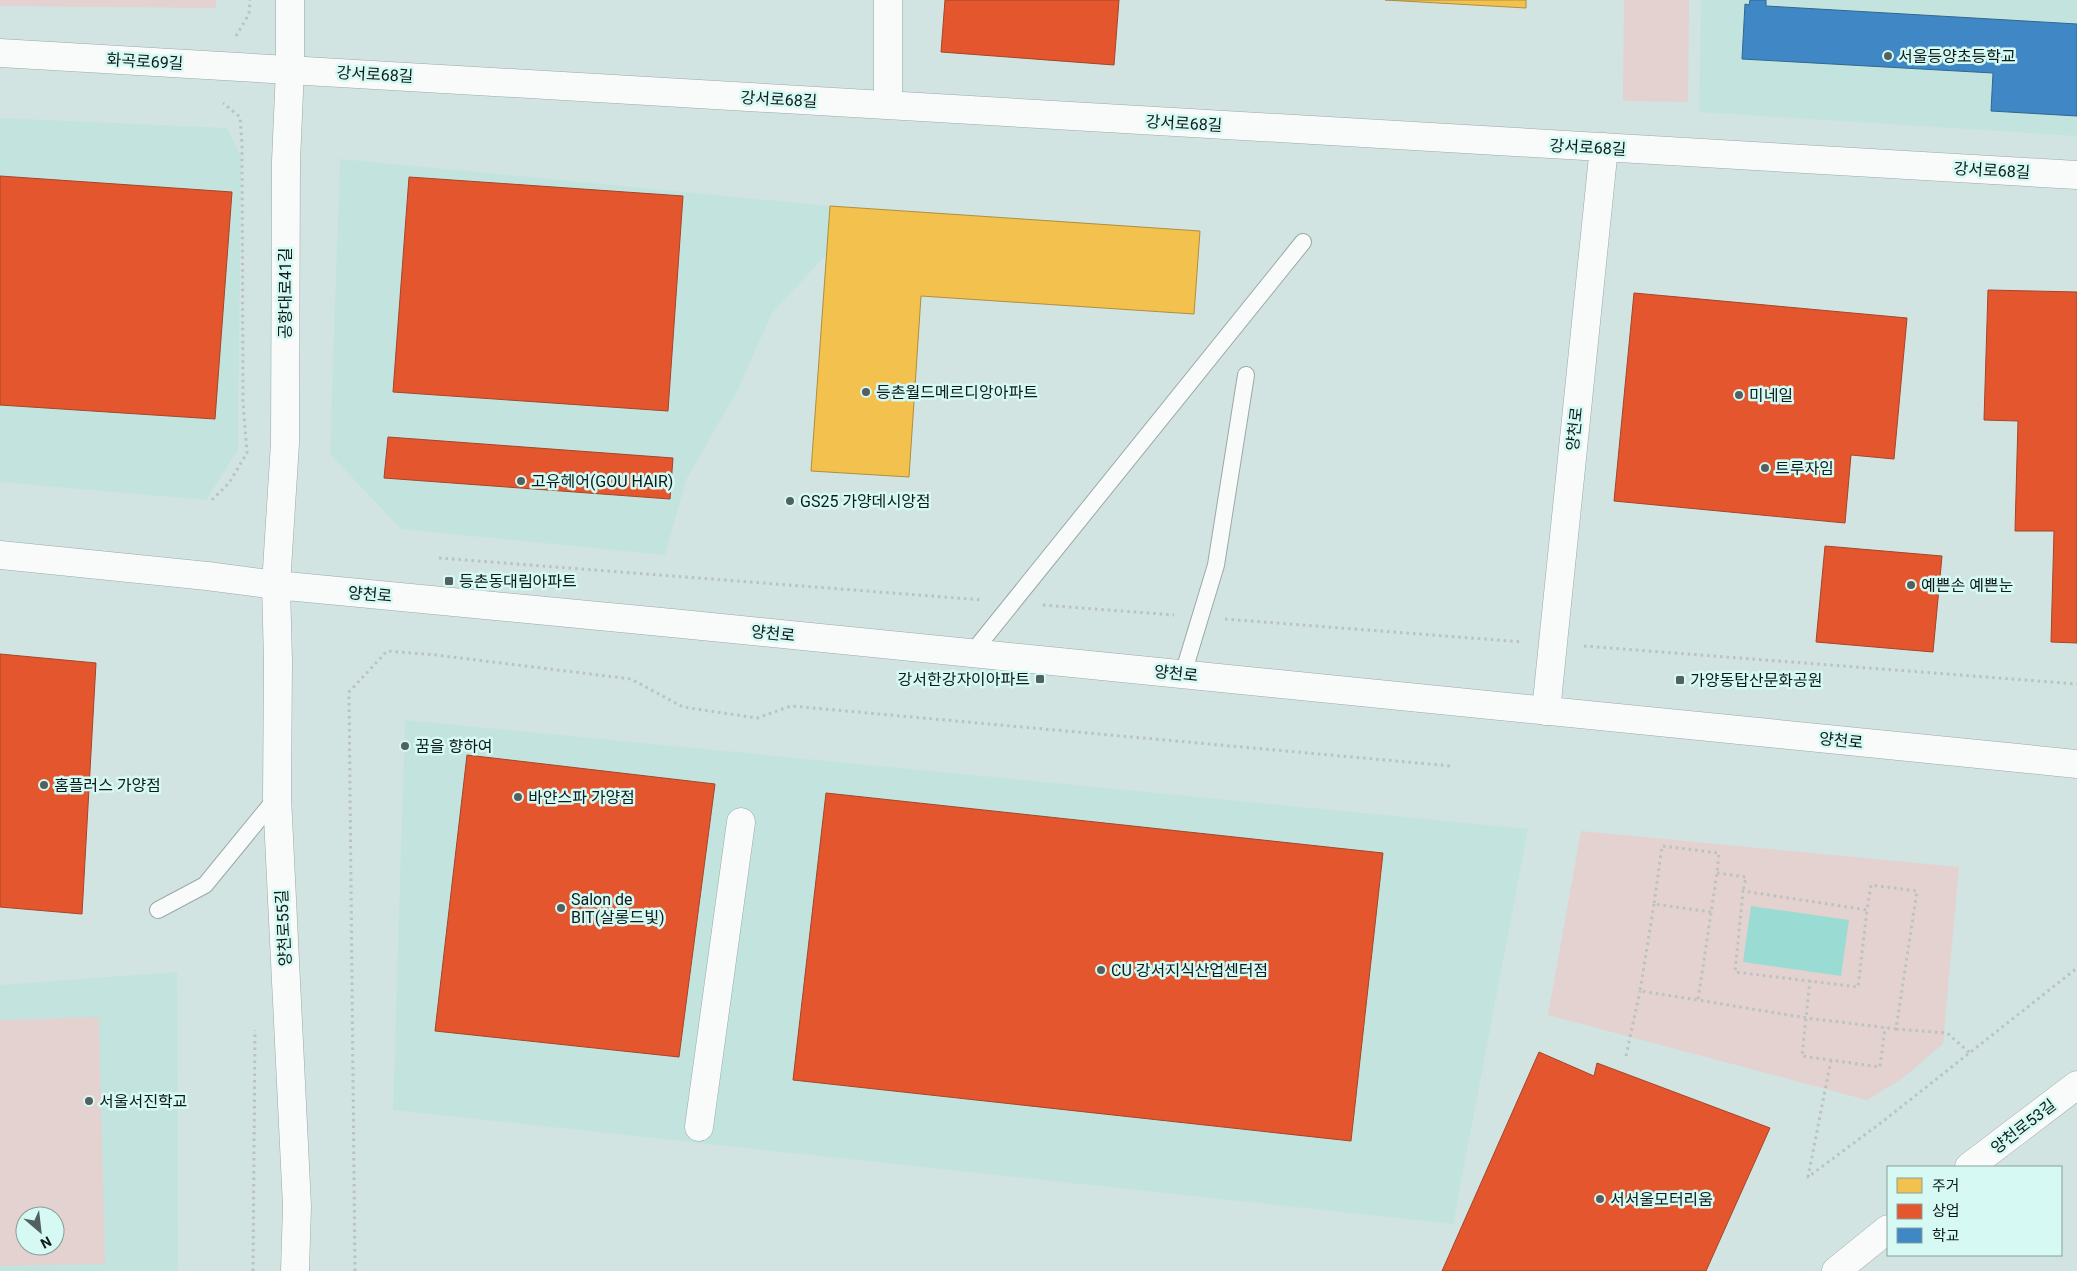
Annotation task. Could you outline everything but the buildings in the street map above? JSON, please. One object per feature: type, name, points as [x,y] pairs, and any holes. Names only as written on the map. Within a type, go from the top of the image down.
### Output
[{"type":"street","name":"공항대로41길","points":[[276,585],[285,443],[286,161],[290,69],[290,0]]},
{"type":"street","points":[[888,0],[888,105]]},
{"type":"street","name":"화곡로69길","points":[[0,53],[290,69]]},
{"type":"street","name":"강서로68길","points":[[290,69],[2077,176]]},
{"type":"street","name":"양천로","points":[[1546,710],[1604,148]]},
{"type":"street","name":"양천로","points":[[0,555],[276,585],[2077,764]]},
{"type":"street","name":"양천로55길","points":[[276,585],[278,661],[277,797],[297,1206],[295,1271]]},
{"type":"street","points":[[699,1127],[741,822]]},
{"type":"street","name":"양천로53길","points":[[1970,1166],[2077,1084]]},
{"type":"street","points":[[1836,1271],[1887,1231]]},
{"type":"lane","points":[[972,653],[1303,242]]},
{"type":"lane","points":[[1183,674],[1216,566],[1246,375]]},
{"type":"lane","points":[[158,910],[205,885],[277,797]]},
{"type":"path","points":[[230,40],[236,36],[249,14],[250,0]]},
{"type":"path","points":[[212,500],[229,483],[247,453],[243,402],[242,144],[240,117],[223,103]]},
{"type":"path","points":[[439,558],[2077,684]]},
{"type":"path","points":[[355,1271],[349,692],[386,651],[436,655],[631,679],[682,706],[757,718],[791,706],[1450,766]]},
{"type":"path","points":[[1626,1056],[1640,991],[1662,846],[1719,853],[1698,1000]]},
{"type":"path","points":[[1716,873],[1746,877],[1735,972],[1858,987],[1871,885],[1917,891],[1896,1029]]},
{"type":"path","points":[[1744,891],[1867,910]]},
{"type":"path","points":[[1654,904],[1711,912]]},
{"type":"path","points":[[1832,1060],[1808,1177],[1882,1122],[2077,968]]},
{"type":"path","points":[[1810,980],[1802,1056],[1880,1067],[1885,1027]]},
{"type":"path","points":[[1640,991],[1807,1018],[1947,1033],[1970,1053]]},
{"type":"path","points":[[252,1271],[255,1022]]},
{"type":"shaded area","points":[[0,0],[216,0],[216,8],[0,6]]},
{"type":"shaded area","points":[[1624,0],[1689,0],[1688,102],[1623,101]]},
{"type":"shaded area","name":"서울등양초등학교","points":[[1701,0],[2077,0],[2077,136],[1699,112]]},
{"type":"shaded area","points":[[0,118],[227,128],[241,157],[238,450],[206,500],[0,482]]},
{"type":"shaded area","points":[[340,159],[830,206],[828,253],[772,313],[737,391],[686,480],[665,555],[401,529],[330,454]]},
{"type":"shaded area","points":[[405,720],[1528,829],[1453,1224],[393,1110]]},
{"type":"shaded area","points":[[1581,831],[1959,867],[1943,1044],[1903,1078],[1867,1100],[1548,1015]]},
{"type":"shaded area","name":"서울서진학교","points":[[177,972],[178,1271],[0,1271],[0,985]]},
{"type":"shaded area","points":[[99,1017],[105,1264],[0,1266],[0,1020]]},
{"type":"water","points":[[1751,906],[1849,920],[1841,976],[1743,962]]},
{"type":"place","name":"서울등양초등학교","points":[[1888,56]]},
{"type":"place","name":"등촌월드메르디앙아파트","points":[[866,392]]},
{"type":"place","name":"미네일","points":[[1739,395]]},
{"type":"place","name":"트루자임","points":[[1765,468]]},
{"type":"place","name":"고유헤어(GOU HAIR)","points":[[521,481]]},
{"type":"place","name":"GS25 가양데시앙점","points":[[790,501]]},
{"type":"place","name":"등촌동대림아파트","points":[[449,581]]},
{"type":"place","name":"예쁜손 예쁜눈","points":[[1911,585]]},
{"type":"place","name":"강서한강자이아파트","points":[[1040,679]]},
{"type":"place","name":"가양동탑산문화공원","points":[[1680,680]]},
{"type":"place","name":"꿈을 향하여","points":[[405,746]]},
{"type":"place","name":"홈플러스 가양점","points":[[44,785]]},
{"type":"place","name":"바얀스파 가양점","points":[[518,797]]},
{"type":"place","name":"Salon de BIT(살롱드빛)","points":[[561,908]]},
{"type":"place","name":"CU 강서지식산업센터점","points":[[1101,970]]},
{"type":"place","name":"서울서진학교","points":[[89,1101]]},
{"type":"place","name":"서서울모터리움","points":[[1600,1199]]}]
